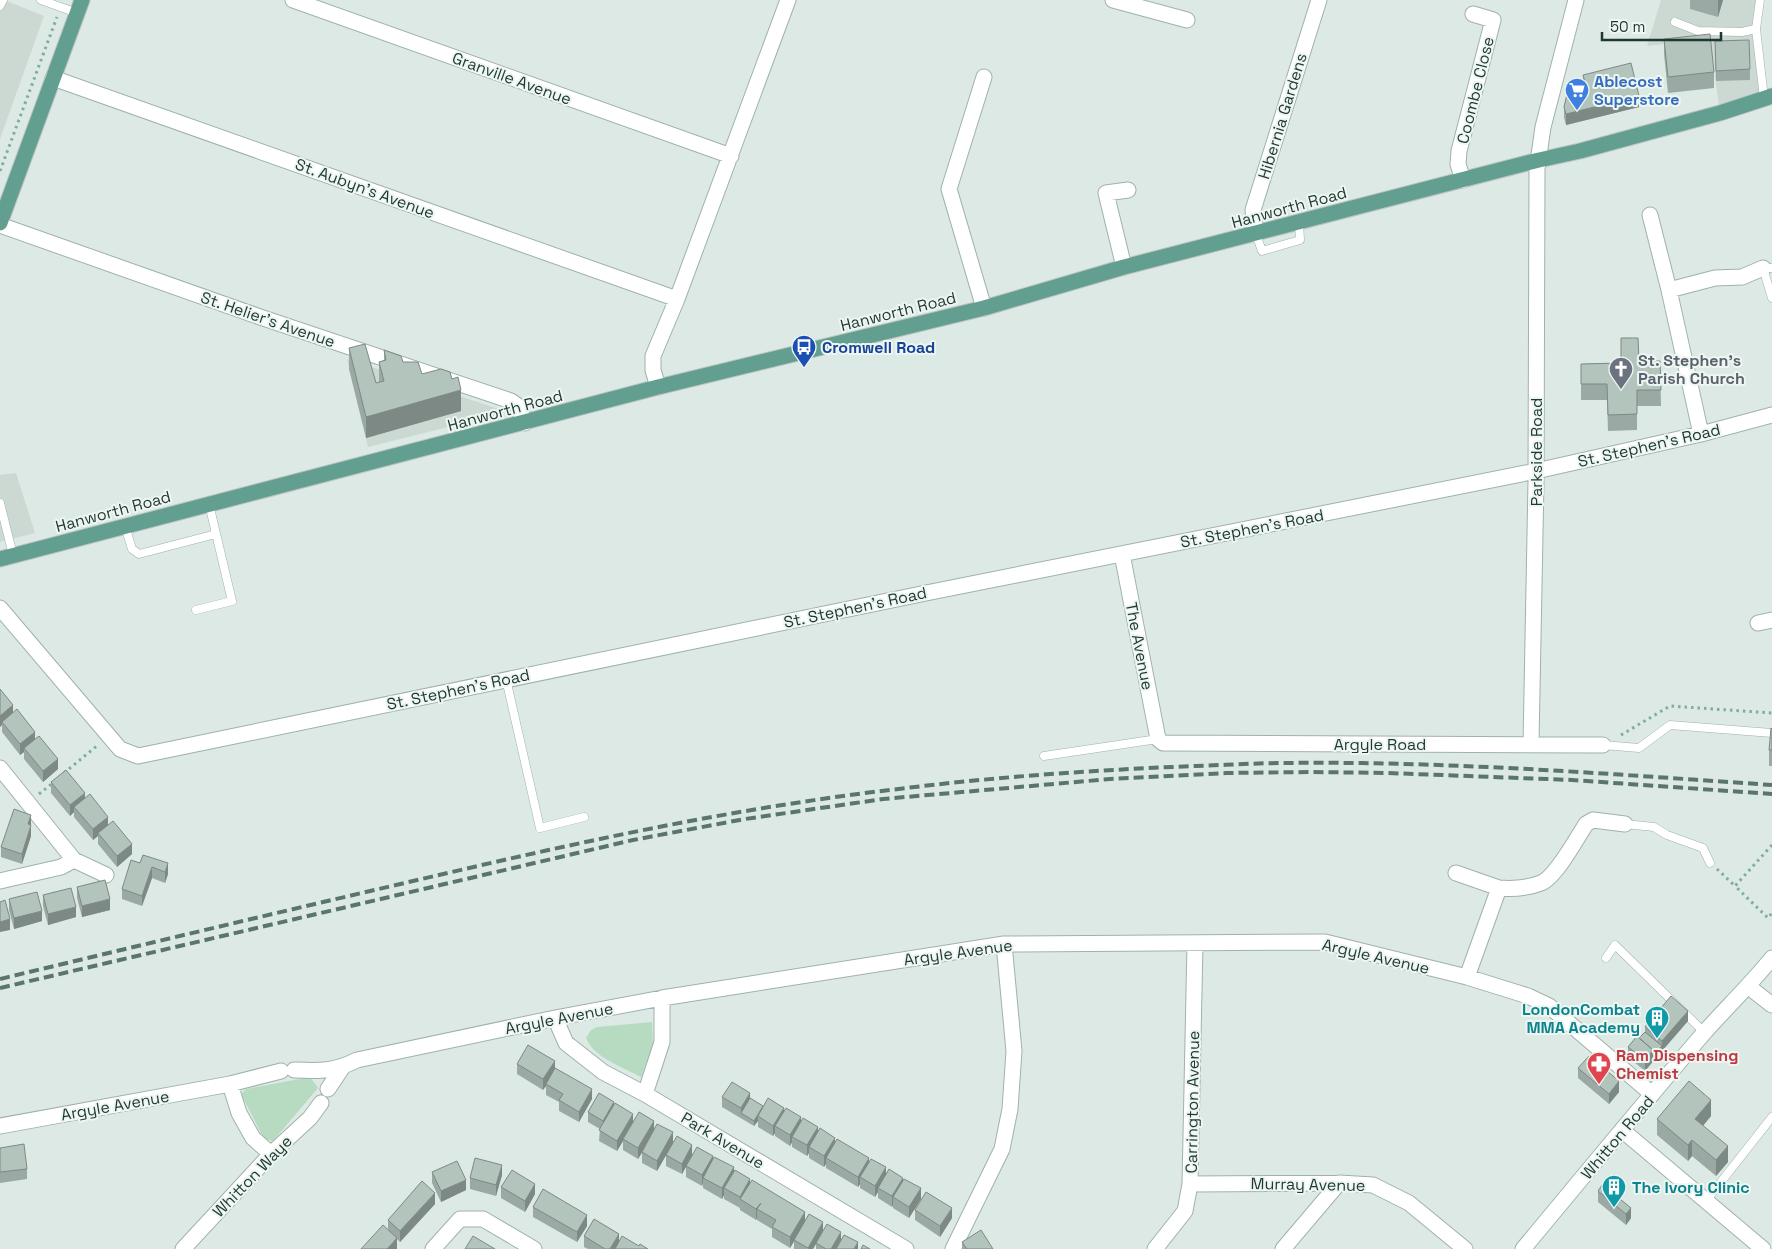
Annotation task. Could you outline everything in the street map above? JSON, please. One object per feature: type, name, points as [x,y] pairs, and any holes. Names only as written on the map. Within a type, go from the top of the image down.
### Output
[{"type":"main road","points":[[0,224],[80,6]]},
{"type":"main road","name":"Hanworth Road","points":[[7,557],[658,387],[984,308],[1124,267],[1580,151],[1720,113],[1768,97]]},
{"type":"street","name":"Granville Avenue","points":[[293,0],[731,156]]},
{"type":"street","points":[[1113,0],[1188,20]]},
{"type":"street","name":"Hibernia Gardens","points":[[1256,234],[1253,210],[1319,0]]},
{"type":"street","name":"Parkside Road","points":[[1531,744],[1536,471],[1537,179],[1543,127],[1576,0]]},
{"type":"street","points":[[658,387],[652,356],[677,298],[731,156],[784,1]]},
{"type":"street","name":"Coombe Close","points":[[1463,180],[1458,164],[1459,151],[1493,20],[1473,14]]},
{"type":"street","name":"St. Aubyn's Avenue","points":[[53,78],[677,298]]},
{"type":"street","points":[[984,78],[949,189],[984,308]]},
{"type":"street","points":[[1124,267],[1106,193],[1128,190]]},
{"type":"street","points":[[1650,215],[1701,434]]},
{"type":"street","name":"St. Helier's Avenue","points":[[0,224],[260,317],[511,401],[518,406],[525,423]]},
{"type":"street","points":[[1669,290],[1715,278],[1742,277],[1767,268]]},
{"type":"street","name":"St. Stephen's Road","points":[[0,608],[120,750],[138,756],[926,592],[1536,471],[1701,434],[1772,415]]},
{"type":"street","name":"The Avenue","points":[[1122,554],[1158,739]]},
{"type":"street","name":"Argyle Road","points":[[1158,739],[1163,743],[1603,745]]},
{"type":"street","points":[[0,768],[74,860],[106,875]]},
{"type":"street","points":[[1456,873],[1499,888],[1512,890],[1542,883],[1554,872],[1586,824],[1593,820],[1625,824]]},
{"type":"street","points":[[0,882],[61,868],[74,860]]},
{"type":"street","points":[[1467,978],[1499,888]]},
{"type":"street","name":"Argyle Avenue","points":[[0,1126],[230,1084],[288,1070],[326,1071],[342,1068],[357,1060],[555,1018],[662,998],[1004,944],[1325,942],[1467,978],[1528,996],[1549,1006],[1652,1094]]},
{"type":"street","name":"Carrington Avenue","points":[[1155,1249],[1185,1211],[1190,1184],[1195,943]]},
{"type":"street","points":[[953,1249],[1002,1149],[1010,1109],[1014,1052],[1004,944]]},
{"type":"street","name":"Whitton Road","points":[[1523,1249],[1652,1094],[1705,1033],[1749,987],[1772,958]]},
{"type":"street","points":[[1749,987],[1771,1002]]},
{"type":"street","points":[[645,1094],[662,1042],[662,998]]},
{"type":"street","name":"Park Avenue","points":[[555,1018],[566,1044],[603,1072],[645,1094],[906,1249]]},
{"type":"street","points":[[328,1089],[342,1068]]},
{"type":"street","points":[[230,1084],[239,1113],[253,1138],[271,1154]]},
{"type":"street","name":"Whitton Waye","points":[[183,1249],[271,1154],[310,1118],[321,1104]]},
{"type":"street","points":[[1622,1130],[1763,1249]]},
{"type":"street","points":[[1283,1249],[1339,1183]]},
{"type":"street","name":"Murray Avenue","points":[[1190,1184],[1339,1183],[1373,1185],[1409,1203],[1465,1249]]},
{"type":"street","points":[[433,1249],[460,1219],[483,1219],[534,1249]]},
{"type":"lane","points":[[0,6],[3,0]]},
{"type":"lane","points":[[42,0],[61,7],[80,6]]},
{"type":"lane","points":[[1760,0],[1756,30],[1768,97]]},
{"type":"lane","points":[[1675,22],[1698,31],[1742,32],[1756,30]]},
{"type":"lane","points":[[1767,268],[1772,298]]},
{"type":"lane","points":[[0,503],[7,557]]},
{"type":"lane","points":[[196,610],[232,600],[209,504]]},
{"type":"lane","points":[[126,526],[132,549],[140,554],[216,534]]},
{"type":"lane","points":[[506,679],[540,828],[584,817]]},
{"type":"lane","points":[[1603,745],[1639,748],[1670,725],[1772,733]]},
{"type":"lane","points":[[1044,756],[1158,739]]},
{"type":"lane","points":[[1625,824],[1654,827],[1667,835],[1703,848],[1710,863]]},
{"type":"lane","points":[[1606,958],[1615,946],[1705,1033]]},
{"type":"lane","points":[[1706,1201],[1772,1117]]},
{"type":"path","points":[[0,171],[61,7]]},
{"type":"path","points":[[28,803],[108,737]]},
{"type":"path","points":[[1735,886],[1772,845]]},
{"type":"path","points":[[1710,863],[1768,918],[1772,913]]},
{"type":"shaded area","points":[[0,0],[44,16],[0,139]]},
{"type":"shaded area","points":[[1661,0],[1757,0],[1766,95],[1720,113],[1710,39],[1647,46]]},
{"type":"shaded area","points":[[347,359],[499,409],[500,414],[368,447]]},
{"type":"shaded area","points":[[16,473],[35,533],[0,542],[0,475]]},
{"type":"green space","points":[[652,1022],[653,1045],[641,1077],[602,1056],[595,1051],[586,1038],[591,1030],[597,1027]]},
{"type":"green space","points":[[310,1077],[318,1088],[273,1141],[264,1139],[241,1094],[246,1089]]},
{"type":"building","points":[[1710,34],[1714,72],[1668,77],[1664,39]]},
{"type":"building","points":[[1749,40],[1750,69],[1716,71],[1715,41]]},
{"type":"building","points":[[1631,63],[1639,96],[1566,114],[1564,107],[1567,86],[1585,82],[1583,75]]},
{"type":"building","name":"St. Stephen's Parish Church","points":[[1621,338],[1638,338],[1639,361],[1660,361],[1661,390],[1637,390],[1637,414],[1608,415],[1607,384],[1581,384],[1581,364],[1621,363]]},
{"type":"building","points":[[365,344],[376,383],[384,381],[379,362],[386,360],[384,350],[401,356],[403,362],[418,362],[422,374],[441,369],[450,372],[452,379],[458,377],[461,390],[366,417],[349,348]]},
{"type":"building","points":[[0,689],[13,705],[0,716]]},
{"type":"building","points":[[17,709],[35,732],[20,744],[2,722]]},
{"type":"building","points":[[1771,728],[1772,750],[1769,750]]},
{"type":"building","points":[[39,736],[58,759],[43,771],[24,748]]},
{"type":"building","points":[[66,770],[85,793],[70,805],[51,782]]},
{"type":"building","points":[[90,794],[108,817],[93,829],[74,807]]},
{"type":"building","points":[[14,809],[31,815],[28,824],[31,825],[22,854],[1,847]]},
{"type":"building","points":[[113,821],[132,844],[117,856],[98,833]]},
{"type":"building","points":[[143,855],[168,863],[165,872],[152,867],[142,896],[122,889],[131,860],[140,863]]},
{"type":"building","points":[[105,880],[110,899],[82,906],[77,887]]},
{"type":"building","points":[[71,888],[76,907],[48,914],[43,895]]},
{"type":"building","points":[[37,892],[42,911],[14,918],[9,899]]},
{"type":"building","points":[[5,900],[10,919],[0,922],[0,902]]},
{"type":"building","points":[[1671,996],[1688,1011],[1662,1041],[1645,1027]]},
{"type":"building","points":[[1645,1032],[1662,1046],[1653,1056],[1653,1050],[1639,1038]]},
{"type":"building","points":[[1637,1036],[1653,1050],[1645,1060],[1628,1047]]},
{"type":"building","points":[[528,1045],[555,1061],[543,1079],[517,1064]]},
{"type":"building","points":[[1589,1056],[1619,1081],[1609,1094],[1578,1068]]},
{"type":"building","points":[[555,1068],[592,1089],[579,1112],[559,1100],[563,1094],[546,1084]]},
{"type":"building","points":[[1689,1081],[1711,1100],[1695,1119],[1728,1146],[1716,1160],[1692,1140],[1688,1145],[1657,1119]]},
{"type":"building","points":[[732,1082],[750,1093],[741,1108],[722,1097]]},
{"type":"building","points":[[599,1093],[614,1102],[603,1121],[588,1112]]},
{"type":"building","points":[[750,1098],[763,1106],[754,1121],[741,1113]]},
{"type":"building","points":[[768,1098],[784,1108],[773,1126],[758,1116]]},
{"type":"building","points":[[615,1103],[633,1114],[617,1141],[599,1130]]},
{"type":"building","points":[[786,1108],[801,1117],[790,1135],[775,1126]]},
{"type":"building","points":[[639,1112],[654,1121],[638,1148],[623,1139]]},
{"type":"building","points":[[803,1118],[818,1127],[807,1145],[792,1137]]},
{"type":"building","points":[[657,1124],[673,1132],[657,1161],[642,1152]]},
{"type":"building","points":[[820,1128],[835,1138],[824,1156],[809,1147]]},
{"type":"building","points":[[677,1136],[692,1145],[682,1164],[666,1155]]},
{"type":"building","points":[[837,1139],[869,1158],[858,1177],[826,1158]]},
{"type":"building","points":[[24,1144],[27,1169],[0,1172],[0,1148]]},
{"type":"building","points":[[697,1147],[713,1156],[702,1175],[686,1166]]},
{"type":"building","points":[[714,1157],[734,1167],[722,1188],[703,1178]]},
{"type":"building","points":[[475,1158],[502,1165],[496,1185],[470,1178]]},
{"type":"building","points":[[871,1159],[886,1167],[875,1186],[860,1177]]},
{"type":"building","points":[[457,1161],[466,1180],[441,1191],[432,1172]]},
{"type":"building","points":[[889,1169],[903,1178],[892,1196],[878,1188]]},
{"type":"building","points":[[512,1170],[535,1184],[525,1201],[501,1187]]},
{"type":"building","points":[[735,1170],[750,1179],[740,1197],[724,1188]]},
{"type":"building","points":[[904,1179],[921,1188],[909,1207],[893,1197]]},
{"type":"building","points":[[752,1180],[805,1212],[790,1237],[772,1227],[776,1220],[757,1209],[761,1203],[756,1209],[740,1199]]},
{"type":"building","points":[[422,1181],[435,1193],[400,1231],[388,1220]]},
{"type":"building","points":[[1606,1181],[1623,1196],[1620,1199],[1631,1208],[1626,1214],[1598,1191]]},
{"type":"building","points":[[543,1189],[587,1215],[577,1232],[533,1207]]},
{"type":"building","points":[[926,1192],[952,1208],[940,1226],[915,1210]]},
{"type":"building","points":[[809,1214],[823,1222],[808,1248],[794,1240]]},
{"type":"building","points":[[594,1219],[619,1234],[610,1249],[605,1249],[584,1236]]},
{"type":"building","points":[[827,1224],[841,1232],[831,1249],[826,1249],[816,1243]]},
{"type":"building","points":[[383,1225],[397,1238],[387,1249],[361,1249]]},
{"type":"building","points":[[981,1230],[993,1249],[967,1249],[962,1242]]},
{"type":"building","points":[[844,1235],[858,1242],[854,1249],[836,1249]]},
{"type":"building","points":[[473,1236],[495,1249],[465,1249]]},
{"type":"building","points":[[622,1236],[639,1246],[640,1244],[648,1249],[615,1249]]},
{"type":"building","points":[[863,1245],[870,1249],[861,1249]]},
{"type":"railway","points":[[0,979],[607,837],[776,806],[928,785],[1043,775],[1264,763],[1468,766],[1772,785]]},
{"type":"railway","points":[[0,988],[633,840],[745,819],[883,799],[1110,779],[1226,773],[1310,772],[1572,780],[1772,794]]},
{"type":"place","name":"Ablecost Superstore","points":[[1577,111]]},
{"type":"place","name":"Cromwell Road","points":[[804,368]]},
{"type":"place","name":"St. Stephen's Parish Church","points":[[1621,390]]},
{"type":"place","name":"LondonCombat MMA Academy","points":[[1657,1039]]},
{"type":"place","name":"Ram Dispensing Chemist","points":[[1599,1085]]},
{"type":"place","name":"The Ivory Clinic","points":[[1614,1208]]}]
